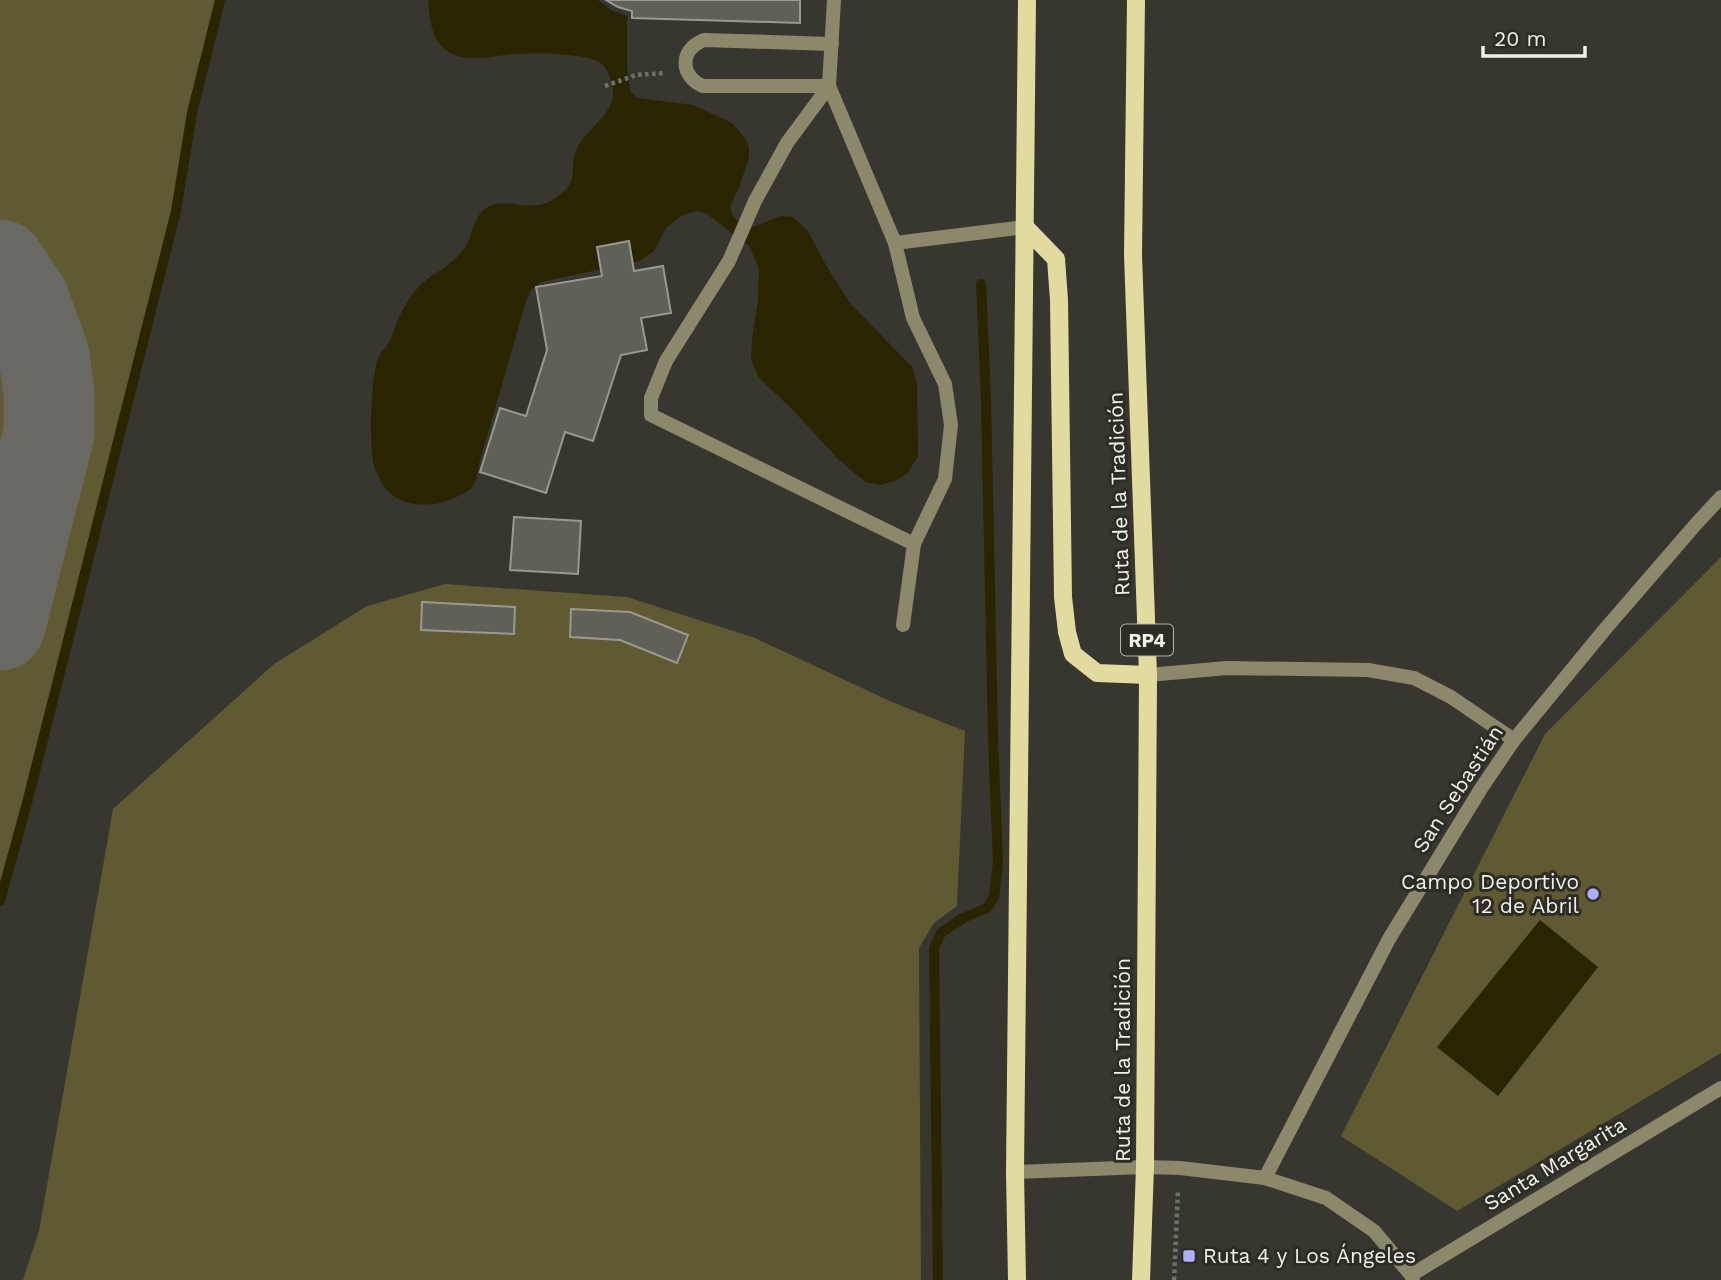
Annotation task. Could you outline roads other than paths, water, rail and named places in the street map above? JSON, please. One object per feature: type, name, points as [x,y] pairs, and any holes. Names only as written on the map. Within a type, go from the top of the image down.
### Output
[{"type":"main road","points":[[1017,1280],[1015,1172],[1027,0]]},
{"type":"main road","name":"Ruta de la Tradición","points":[[1136,0],[1133,254],[1148,675],[1145,1167],[1141,1280]]},
{"type":"main road","points":[[1025,227],[1056,259],[1059,300],[1063,597],[1073,654],[1097,673],[1148,675]]},
{"type":"street","points":[[834,0],[829,86],[895,243],[913,318],[945,384],[951,425],[945,480],[914,544],[903,625]]},
{"type":"street","points":[[829,86],[703,86],[690,78],[685,63],[690,49],[704,40],[832,44]]},
{"type":"street","points":[[829,86],[787,143],[755,201],[729,261],[666,361],[651,398],[651,415],[914,544]]},
{"type":"street","points":[[895,243],[1025,227]]},
{"type":"street","name":"San Sebastián","points":[[1265,1178],[1389,939],[1514,740],[1615,618],[1721,497]]},
{"type":"street","points":[[1148,675],[1227,668],[1368,670],[1414,678],[1451,698],[1514,740]]},
{"type":"street","name":"Santa Margarita","points":[[1412,1278],[1721,1088]]},
{"type":"street","points":[[1015,1172],[1145,1167],[1180,1168],[1265,1178],[1326,1198],[1374,1231],[1412,1278]]},
{"type":"waterway","points":[[0,901],[176,211],[192,113],[220,0]]},
{"type":"waterway","points":[[938,1280],[934,948],[941,933],[963,918],[987,908],[994,897],[998,863],[981,284]]},
{"type":"place","name":"Campo Deportivo 12 de Abril","points":[[1593,894]]},
{"type":"place","name":"Ruta 4 y Los Ángeles","points":[[1189,1256]]}]
